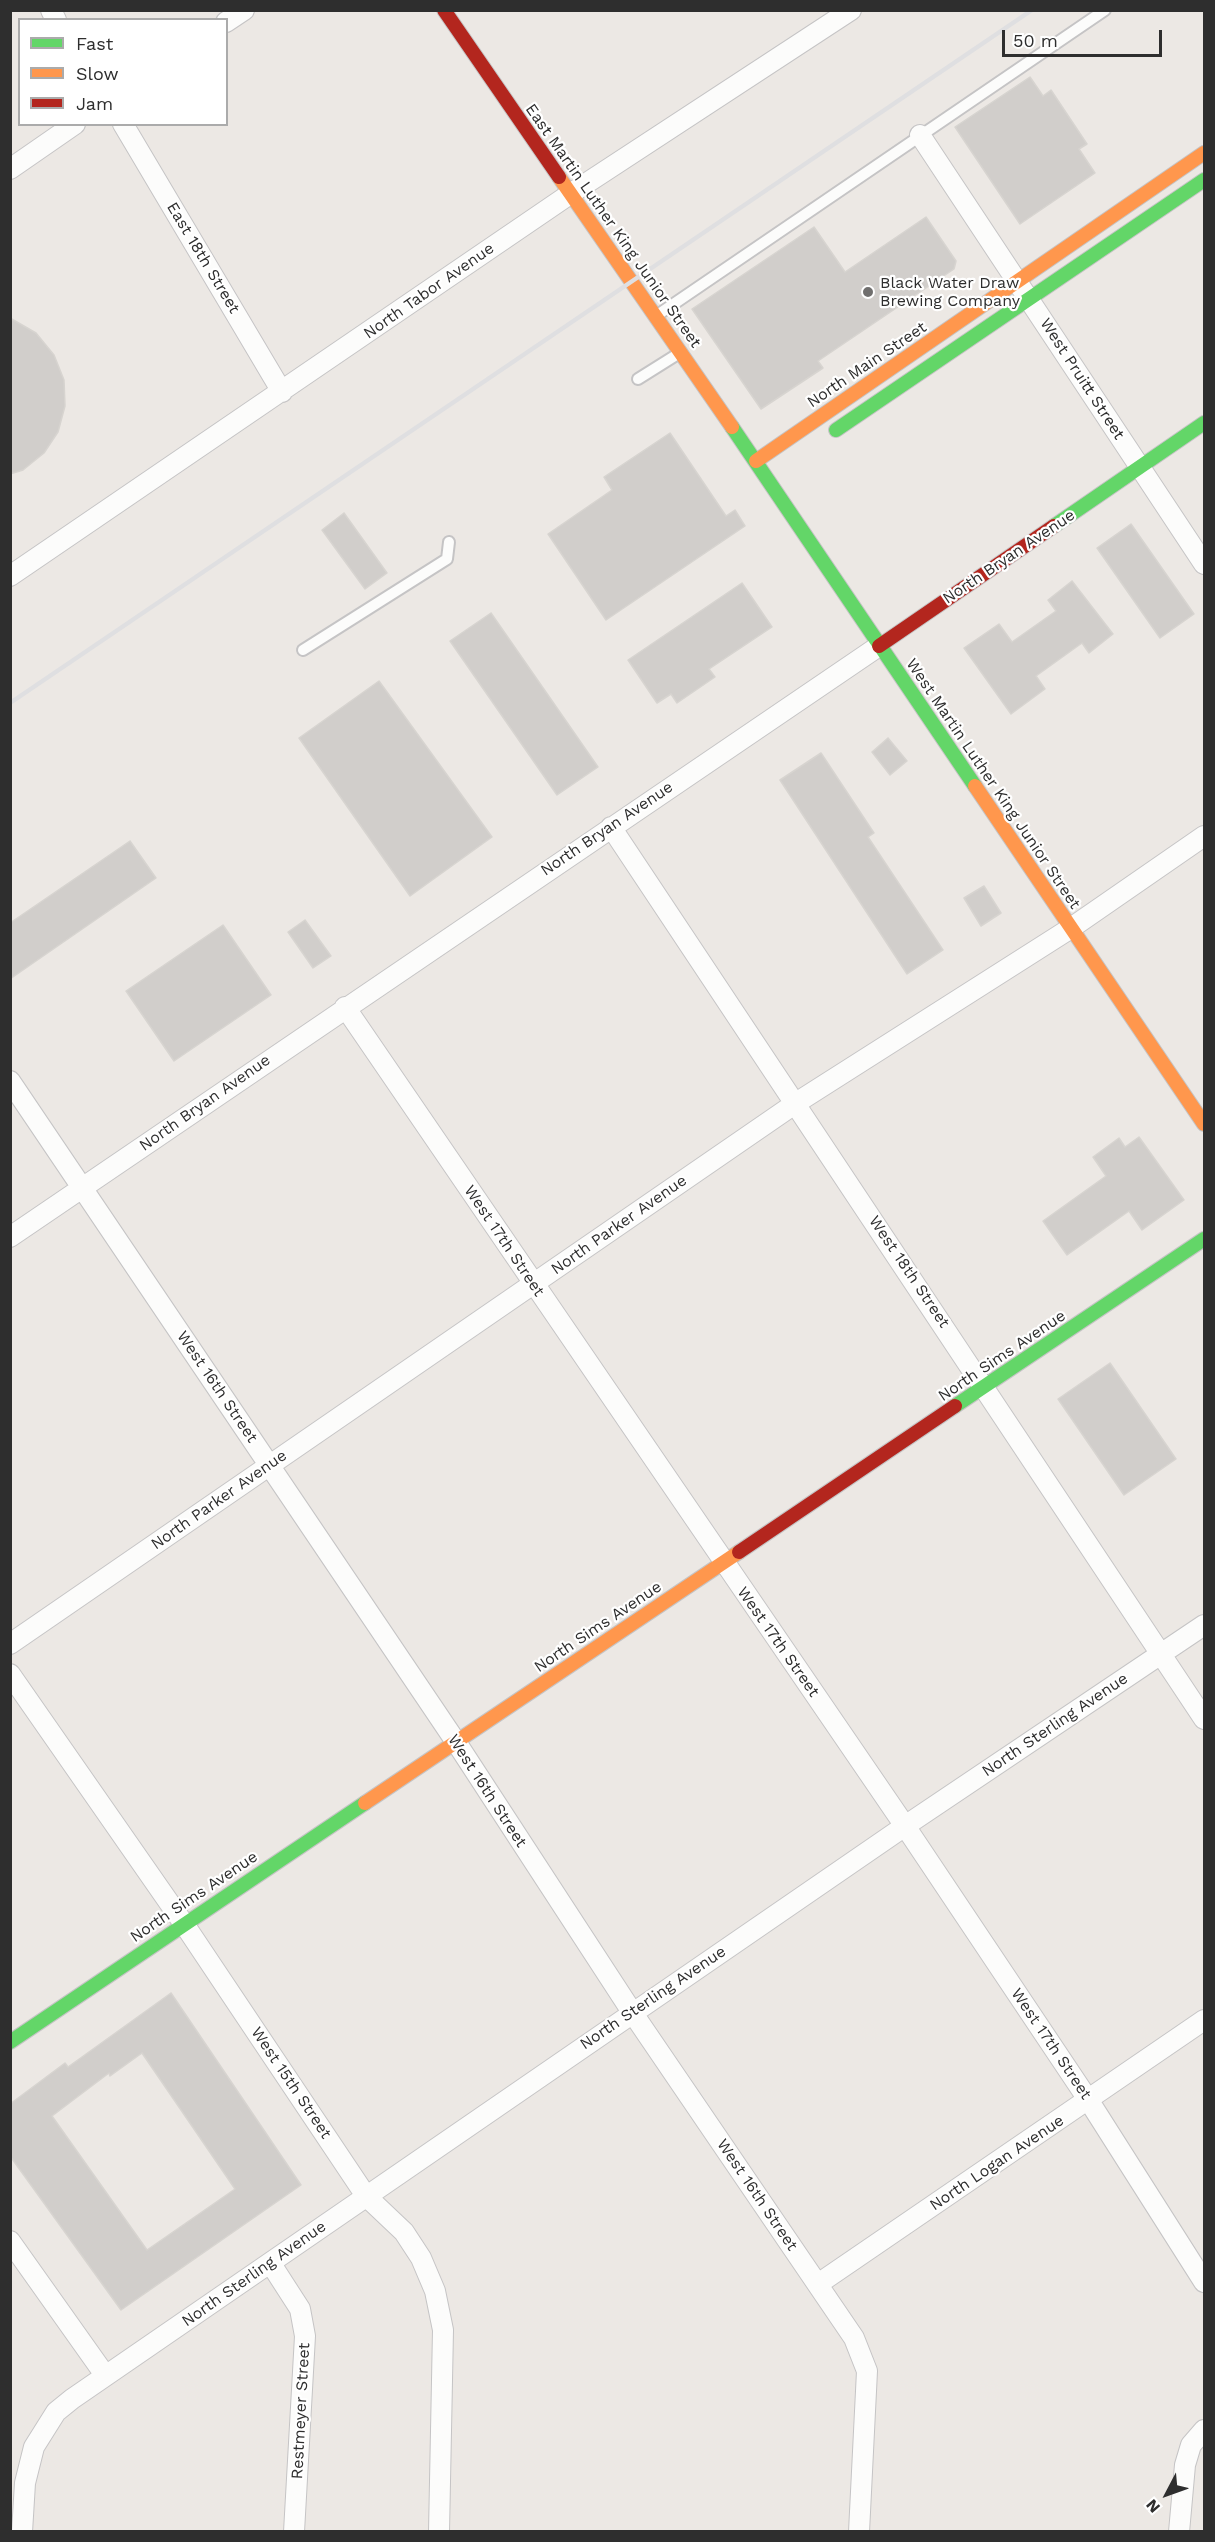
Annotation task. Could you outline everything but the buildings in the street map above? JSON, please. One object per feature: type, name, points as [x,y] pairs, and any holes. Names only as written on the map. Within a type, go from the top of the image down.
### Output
[{"type":"street","points":[[228,21],[244,10]]},
{"type":"street","name":"East Martin Luther King Junior Street","points":[[444,10],[756,460]]},
{"type":"street","name":"North Tabor Avenue","points":[[10,576],[570,194],[843,13]]},
{"type":"street","points":[[10,169],[72,126]]},
{"type":"street","name":"East 18th Street","points":[[124,126],[282,392]]},
{"type":"street","name":"West Pruitt Street","points":[[920,135],[1204,564]]},
{"type":"street","name":"North Main Street","points":[[756,460],[1204,153]]},
{"type":"street","points":[[825,437],[1031,300],[1204,180]]},
{"type":"street","name":"North Bryan Avenue","points":[[10,1237],[1204,423]]},
{"type":"street","name":"West Martin Luther King Junior Street","points":[[756,460],[772,472],[879,646],[1204,1124]]},
{"type":"street","name":"West 18th Street","points":[[611,826],[1204,1719]]},
{"type":"street","name":"North Parker Avenue","points":[[10,1644],[796,1103],[1071,928],[1204,836]]},
{"type":"street","name":"West 17th Street","points":[[345,1007],[905,1826],[1089,2101],[1204,2282]]},
{"type":"street","name":"West 16th Street","points":[[10,1081],[456,1742],[632,2012],[854,2338],[867,2371],[859,2532]]},
{"type":"street","name":"North Sims Avenue","points":[[10,2042],[1204,1239]]},
{"type":"street","name":"North Sterling Avenue","points":[[22,2532],[25,2483],[34,2446],[56,2412],[105,2375],[271,2264],[632,2012],[1204,1625]]},
{"type":"street","name":"West 15th Street","points":[[10,1674],[184,1923],[366,2196],[404,2232],[421,2258],[435,2291],[443,2330],[439,2532]]},
{"type":"street","name":"North Logan Avenue","points":[[818,2284],[1089,2101],[1204,2020]]},
{"type":"street","points":[[10,2241],[105,2375]]},
{"type":"street","name":"Restmeyer Street","points":[[271,2264],[300,2309],[305,2336],[294,2532]]},
{"type":"street","points":[[1179,2532],[1185,2465],[1191,2445],[1204,2430]]},
{"type":"lane","points":[[656,316],[1105,10]]},
{"type":"lane","points":[[638,379],[681,352]]},
{"type":"lane","points":[[303,650],[447,559],[449,542]]},
{"type":"railway","points":[[10,703],[1032,10]]},
{"type":"traffic: fast","points":[[836,430],[1204,180]]},
{"type":"traffic: fast","points":[[1054,526],[1204,423]]},
{"type":"traffic: fast","points":[[732,427],[975,786]]},
{"type":"traffic: fast","points":[[955,1406],[1204,1239]]},
{"type":"traffic: fast","points":[[10,2042],[365,1803]]},
{"type":"traffic: slow","points":[[756,461],[1204,153]]},
{"type":"traffic: slow","points":[[559,177],[732,427]]},
{"type":"traffic: slow","points":[[975,786],[1204,1124]]},
{"type":"traffic: slow","points":[[365,1803],[739,1552]]},
{"type":"traffic: jam","points":[[444,10],[559,177]]},
{"type":"traffic: jam","points":[[879,646],[1054,526]]},
{"type":"traffic: jam","points":[[739,1552],[955,1406]]},
{"type":"place","name":"Black Water Draw Brewing Company","points":[[868,292]]}]
